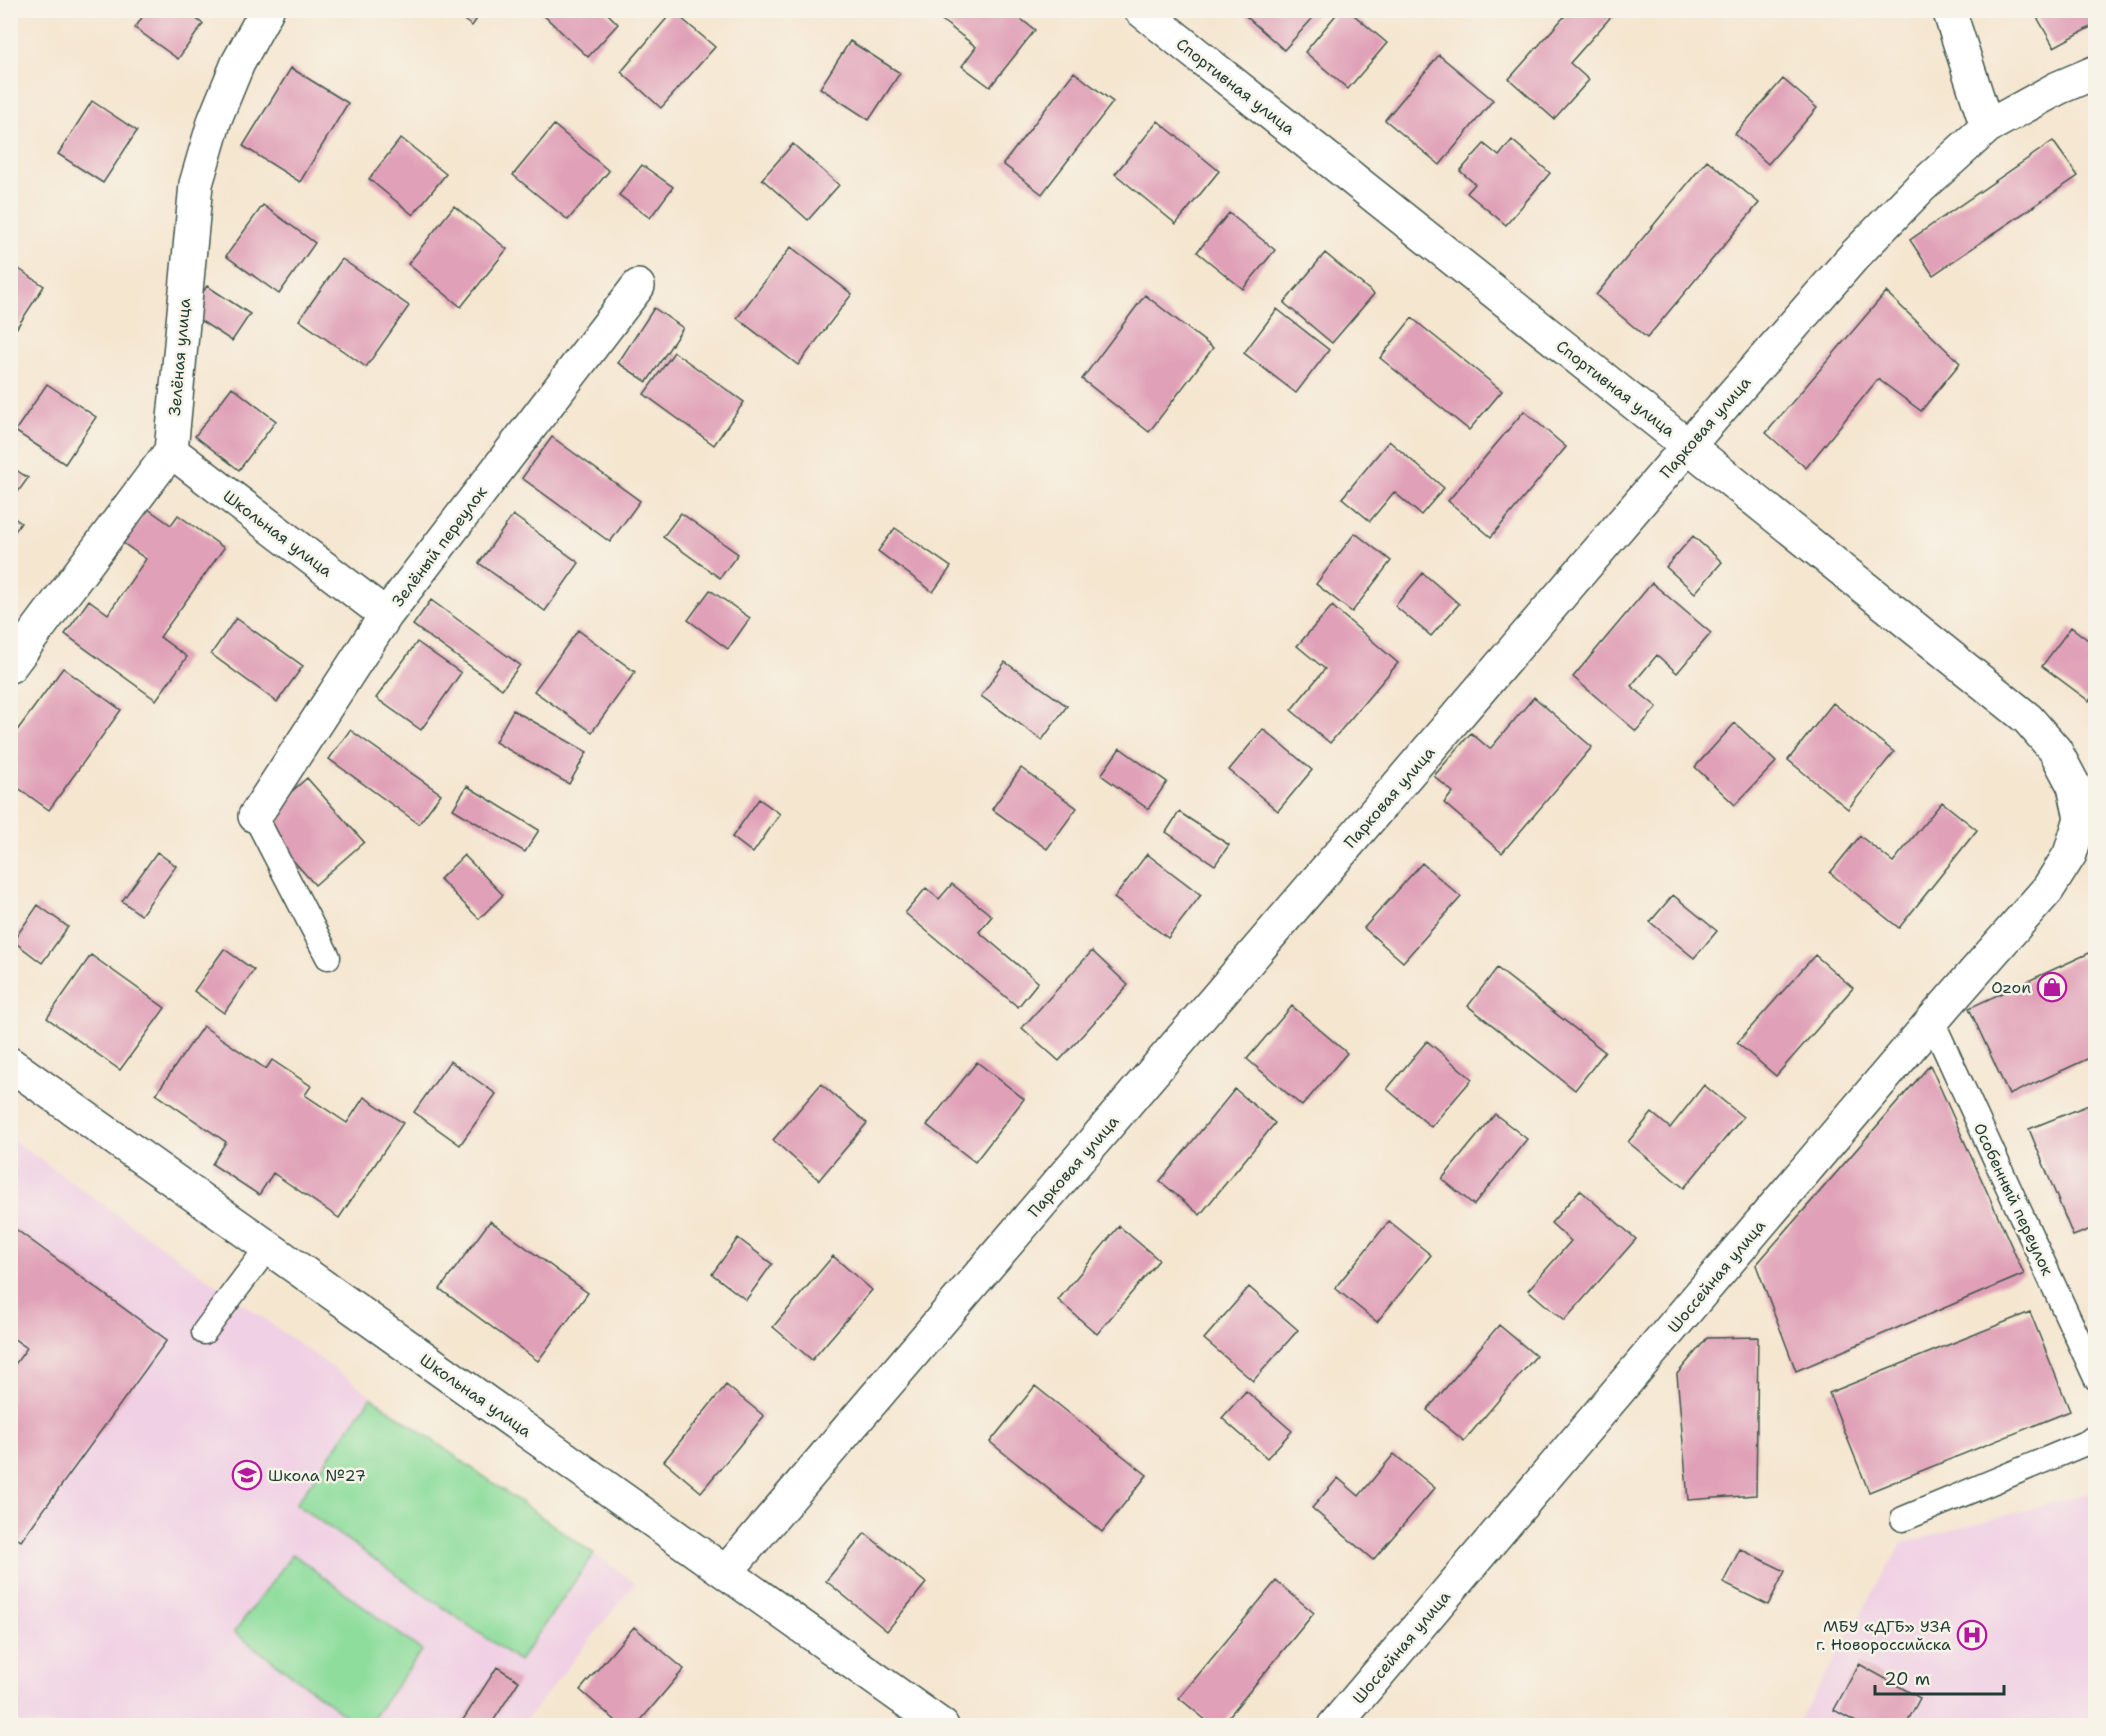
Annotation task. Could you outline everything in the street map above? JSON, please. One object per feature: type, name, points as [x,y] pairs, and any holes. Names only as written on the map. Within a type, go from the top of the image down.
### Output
[{"type":"street","name":"Зелёная улица","points":[[171,451],[196,184],[215,119],[238,63],[267,10]]},
{"type":"street","name":"Спортивная улица","points":[[1141,10],[2028,719],[2055,750],[2091,820]]},
{"type":"street","points":[[1949,10],[1987,127]]},
{"type":"street","name":"Парковая улица","points":[[726,1572],[1688,446],[1855,255],[1920,188],[1987,127],[2058,88],[2096,72]]},
{"type":"street","name":"Зелёный переулок","points":[[255,816],[386,615],[638,286]]},
{"type":"street","name":"Школьная улица","points":[[171,451],[386,615]]},
{"type":"street","points":[[10,666],[171,451]]},
{"type":"street","name":"Шоссейная улица","points":[[1334,1725],[1932,1021],[2048,889],[2091,820]]},
{"type":"street","name":"Школьная улица","points":[[10,1064],[942,1725]]},
{"type":"lane","points":[[255,816],[328,957]]},
{"type":"lane","name":"Особенный переулок","points":[[1932,1021],[2096,1378]]},
{"type":"lane","points":[[204,1332],[268,1247]]},
{"type":"lane","points":[[1903,1519],[2088,1442],[2096,1436]]},
{"type":"shaded area","name":"Школа №27","points":[[10,1138],[635,1583],[522,1725],[11,1725]]},
{"type":"shaded area","name":"МБУ «ДГБ» УЗА г. Новороссийска","points":[[2095,1491],[2095,1725],[1796,1726],[1901,1544]]},
{"type":"green space","points":[[371,1397],[594,1554],[519,1661],[296,1504]]},
{"type":"green space","points":[[293,1554],[422,1651],[367,1725],[359,1725],[234,1632]]},
{"type":"building","points":[[147,10],[184,10],[203,24],[178,59],[135,28]]},
{"type":"building","points":[[450,10],[483,10],[472,26]]},
{"type":"building","points":[[538,10],[604,10],[618,24],[588,57]]},
{"type":"building","points":[[929,10],[1009,10],[1035,30],[990,87],[962,66],[976,47]]},
{"type":"building","points":[[1239,10],[1320,10],[1284,50]]},
{"type":"building","points":[[1340,10],[1348,10],[1387,43],[1348,89],[1305,52]]},
{"type":"building","points":[[1570,10],[1617,10],[1570,63],[1589,80],[1554,119],[1509,79]]},
{"type":"building","points":[[2033,10],[2096,10],[2096,24],[2054,47]]},
{"type":"building","points":[[673,11],[715,47],[661,108],[621,72]]},
{"type":"building","points":[[850,41],[900,73],[869,120],[820,88]]},
{"type":"building","points":[[1439,55],[1493,100],[1440,165],[1385,120]]},
{"type":"building","points":[[291,68],[348,103],[300,182],[243,146]]},
{"type":"building","points":[[1074,72],[1113,102],[1042,194],[1003,164]]},
{"type":"building","points":[[1783,79],[1817,108],[1768,164],[1735,134]]},
{"type":"building","points":[[92,101],[137,131],[103,183],[58,154]]},
{"type":"building","points":[[1158,121],[1219,171],[1176,224],[1115,174]]},
{"type":"building","points":[[554,125],[609,171],[568,220],[513,175]]},
{"type":"building","points":[[401,138],[446,174],[413,215],[369,179]]},
{"type":"building","points":[[1512,140],[1550,173],[1506,225],[1467,193],[1475,184],[1460,171],[1484,144],[1499,156]]},
{"type":"building","points":[[2053,141],[2078,176],[1933,275],[1910,240]]},
{"type":"building","points":[[793,144],[839,185],[808,220],[762,179]]},
{"type":"building","points":[[1707,160],[1759,203],[1647,338],[1596,295]]},
{"type":"building","points":[[642,165],[673,187],[650,218],[619,195]]},
{"type":"building","points":[[263,205],[315,243],[279,294],[226,256]]},
{"type":"building","points":[[454,206],[507,249],[461,307],[408,264]]},
{"type":"building","points":[[1229,213],[1275,250],[1243,289],[1197,252]]},
{"type":"building","points":[[791,247],[852,294],[798,365],[737,318]]},
{"type":"building","points":[[1325,253],[1374,294],[1332,343],[1284,303]]},
{"type":"building","points":[[342,259],[409,306],[366,367],[299,320]]},
{"type":"building","points":[[10,263],[44,286],[14,332],[10,330]]},
{"type":"building","points":[[207,286],[250,314],[232,341],[189,313]]},
{"type":"building","points":[[1886,292],[1960,363],[1921,411],[1878,379],[1806,468],[1766,433]]},
{"type":"building","points":[[1145,295],[1213,348],[1149,432],[1082,379]]},
{"type":"building","points":[[654,308],[683,328],[647,382],[618,363]]},
{"type":"building","points":[[1277,309],[1329,350],[1296,393],[1244,353]]},
{"type":"building","points":[[1412,318],[1502,391],[1469,430],[1380,358]]},
{"type":"building","points":[[674,352],[744,402],[714,445],[644,394]]},
{"type":"building","points":[[47,384],[96,417],[65,464],[15,431]]},
{"type":"building","points":[[232,387],[276,421],[239,470],[195,436]]},
{"type":"building","points":[[1524,411],[1566,447],[1491,537],[1448,501]]},
{"type":"building","points":[[552,437],[640,501],[610,542],[522,478]]},
{"type":"building","points":[[1389,441],[1444,488],[1421,515],[1394,492],[1370,521],[1342,498]]},
{"type":"building","points":[[10,466],[28,478],[10,503]]},
{"type":"building","points":[[148,509],[171,525],[178,515],[224,548],[160,637],[187,657],[156,700],[65,634],[89,600],[108,614],[146,559],[123,543]]},
{"type":"building","points":[[681,513],[738,554],[720,578],[663,537]]},
{"type":"building","points":[[10,515],[21,523],[10,538]]},
{"type":"building","points":[[513,515],[579,563],[545,611],[479,563]]},
{"type":"building","points":[[895,528],[951,567],[933,592],[878,551]]},
{"type":"building","points":[[1355,533],[1391,561],[1352,612],[1316,584]]},
{"type":"building","points":[[1693,536],[1722,562],[1695,593],[1666,567]]},
{"type":"building","points":[[1423,573],[1459,604],[1431,636],[1395,606]]},
{"type":"building","points":[[1652,583],[1711,633],[1677,673],[1657,655],[1631,686],[1657,707],[1636,731],[1573,677]]},
{"type":"building","points":[[710,590],[750,618],[728,649],[688,620]]},
{"type":"building","points":[[431,600],[520,665],[502,689],[413,625]]},
{"type":"building","points":[[1332,606],[1398,663],[1330,743],[1291,710],[1325,669],[1297,646]]},
{"type":"building","points":[[236,618],[303,666],[277,702],[211,654]]},
{"type":"building","points":[[2071,627],[2096,646],[2096,692],[2089,701],[2042,666]]},
{"type":"building","points":[[578,630],[635,672],[592,732],[534,691]]},
{"type":"building","points":[[417,642],[461,673],[421,730],[376,698]]},
{"type":"building","points":[[1005,662],[1067,706],[1042,740],[981,696]]},
{"type":"building","points":[[63,668],[121,710],[49,810],[10,782],[10,740]]},
{"type":"building","points":[[1534,697],[1592,747],[1502,853],[1444,803],[1453,792],[1434,776],[1471,733],[1490,749]]},
{"type":"building","points":[[1833,703],[1894,752],[1848,809],[1788,760]]},
{"type":"building","points":[[513,710],[587,752],[569,784],[495,742]]},
{"type":"building","points":[[1735,723],[1776,762],[1735,805],[1695,767]]},
{"type":"building","points":[[1263,729],[1312,770],[1278,811],[1229,770]]},
{"type":"building","points":[[350,730],[441,794],[419,824],[329,759]]},
{"type":"building","points":[[1120,748],[1167,782],[1148,809],[1101,775]]},
{"type":"building","points":[[1021,768],[1077,808],[1047,849],[992,809]]},
{"type":"building","points":[[307,778],[364,842],[315,885],[258,821]]},
{"type":"building","points":[[467,786],[539,830],[525,852],[453,809]]},
{"type":"building","points":[[759,799],[780,814],[753,853],[732,837]]},
{"type":"building","points":[[1942,802],[1977,830],[1899,928],[1830,873],[1860,836],[1893,862]]},
{"type":"building","points":[[1179,812],[1229,845],[1215,865],[1166,832]]},
{"type":"building","points":[[157,852],[176,866],[141,915],[122,901]]},
{"type":"building","points":[[1147,854],[1201,895],[1168,938],[1114,898]]},
{"type":"building","points":[[464,855],[503,895],[479,919],[440,879]]},
{"type":"building","points":[[1422,863],[1461,897],[1403,962],[1364,928]]},
{"type":"building","points":[[952,884],[992,916],[979,932],[1038,982],[1018,1007],[905,913],[926,888],[939,899]]},
{"type":"building","points":[[1673,895],[1717,931],[1694,958],[1650,922]]},
{"type":"building","points":[[38,905],[68,927],[42,963],[13,941]]},
{"type":"building","points":[[224,949],[254,970],[224,1013],[194,991]]},
{"type":"building","points":[[2096,950],[2096,1055],[2009,1095],[1969,1008]]},
{"type":"building","points":[[1092,951],[1128,985],[1059,1061],[1022,1028]]},
{"type":"building","points":[[91,955],[165,1008],[120,1070],[47,1018]]},
{"type":"building","points":[[1815,955],[1853,988],[1776,1076],[1737,1043]]},
{"type":"building","points":[[1497,968],[1605,1052],[1575,1090],[1468,1006]]},
{"type":"building","points":[[1292,1006],[1347,1053],[1302,1106],[1247,1059]]},
{"type":"building","points":[[203,1026],[266,1069],[272,1060],[311,1086],[305,1095],[347,1123],[364,1097],[403,1123],[339,1218],[273,1173],[259,1195],[212,1164],[226,1142],[156,1094]]},
{"type":"building","points":[[1427,1041],[1472,1079],[1431,1127],[1387,1089]]},
{"type":"building","points":[[450,1061],[496,1094],[460,1145],[414,1112]]},
{"type":"building","points":[[977,1062],[1024,1099],[975,1162],[927,1125]]},
{"type":"building","points":[[1930,1065],[2024,1274],[1796,1371],[1756,1265]]},
{"type":"building","points":[[821,1084],[867,1123],[819,1180],[773,1140]]},
{"type":"building","points":[[1704,1085],[1743,1117],[1684,1188],[1628,1142],[1652,1113],[1670,1128]]},
{"type":"building","points":[[1235,1089],[1275,1123],[1200,1215],[1160,1181]]},
{"type":"building","points":[[2096,1102],[2096,1227],[2073,1236],[2029,1129]]},
{"type":"building","points":[[1495,1114],[1527,1139],[1474,1205],[1442,1179]]},
{"type":"building","points":[[1580,1190],[1636,1239],[1564,1321],[1528,1290],[1571,1241],[1551,1223]]},
{"type":"building","points":[[490,1221],[588,1293],[538,1361],[440,1289]]},
{"type":"building","points":[[1389,1221],[1431,1255],[1377,1322],[1335,1288]]},
{"type":"building","points":[[10,1225],[167,1340],[21,1541],[10,1533],[10,1371],[27,1348],[10,1336]]},
{"type":"building","points":[[1119,1226],[1159,1260],[1097,1334],[1058,1300]]},
{"type":"building","points":[[738,1238],[772,1264],[746,1300],[712,1274]]},
{"type":"building","points":[[833,1256],[872,1290],[812,1360],[773,1327]]},
{"type":"building","points":[[1249,1287],[1298,1330],[1253,1381],[1204,1339]]},
{"type":"building","points":[[2030,1312],[2070,1411],[1869,1492],[1829,1393]]},
{"type":"building","points":[[1499,1325],[1536,1356],[1464,1441],[1427,1410]]},
{"type":"building","points":[[1758,1337],[1756,1495],[1688,1500],[1677,1374],[1707,1338]]},
{"type":"building","points":[[726,1385],[764,1416],[701,1492],[664,1461]]},
{"type":"building","points":[[1035,1386],[1147,1475],[1102,1532],[990,1442]]},
{"type":"building","points":[[1246,1391],[1292,1431],[1267,1458],[1222,1418]]},
{"type":"building","points":[[1394,1454],[1435,1488],[1373,1560],[1312,1508],[1338,1478],[1359,1496]]},
{"type":"building","points":[[865,1533],[926,1583],[887,1631],[826,1581]]},
{"type":"building","points":[[1740,1549],[1785,1571],[1768,1605],[1723,1583]]},
{"type":"building","points":[[1276,1581],[1314,1613],[1221,1726],[1213,1726],[1179,1698]]},
{"type":"building","points":[[634,1627],[684,1669],[636,1726],[622,1726],[580,1690]]},
{"type":"building","points":[[1859,1664],[1920,1698],[1905,1726],[1863,1726],[1834,1710]]},
{"type":"building","points":[[497,1667],[519,1681],[490,1726],[459,1726]]},
{"type":"place","name":"Ozon","points":[[2052,987]]},
{"type":"place","name":"Школа №27","points":[[247,1475]]},
{"type":"place","name":"МБУ «ДГБ» УЗА г. Новороссийска","points":[[1972,1635]]}]
